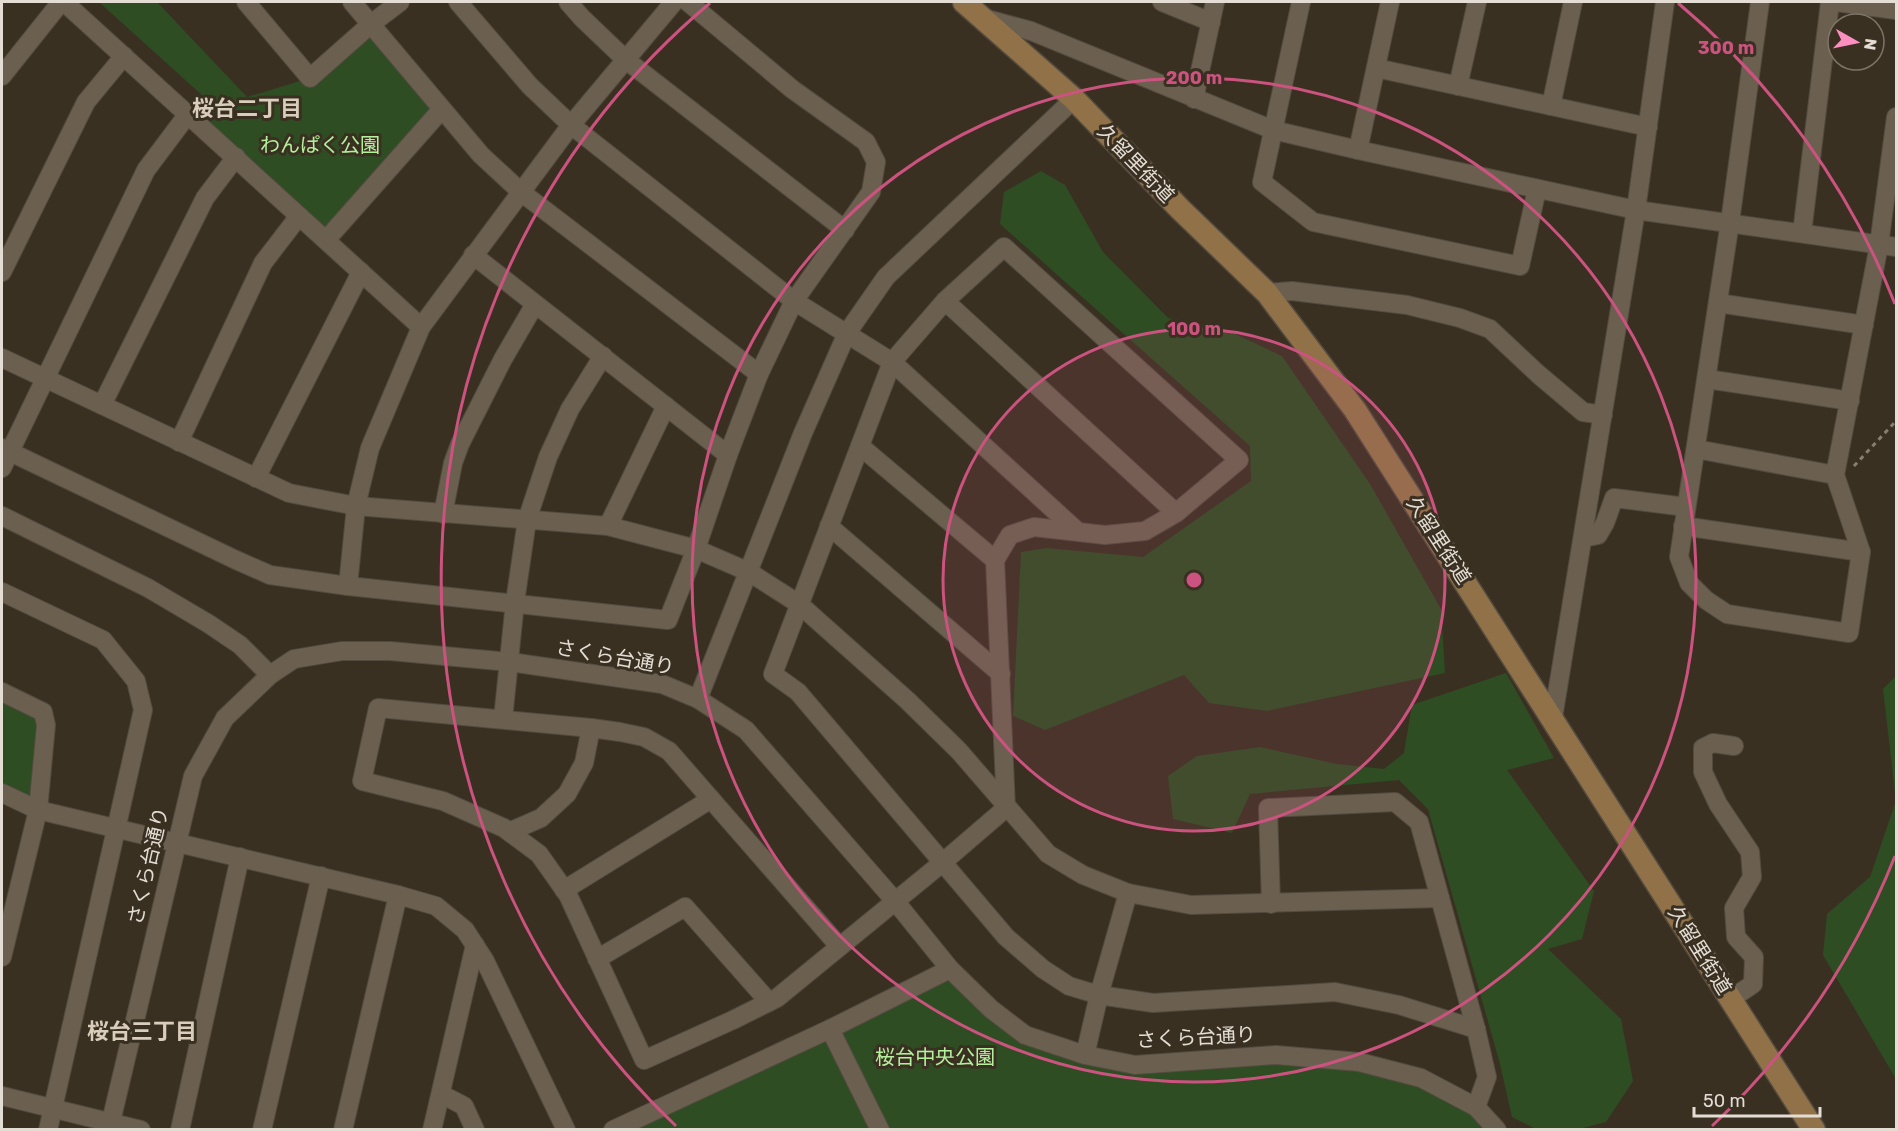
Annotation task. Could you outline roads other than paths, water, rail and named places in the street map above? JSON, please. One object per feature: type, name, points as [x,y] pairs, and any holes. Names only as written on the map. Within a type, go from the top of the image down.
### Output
[{"type":"main road","name":"久留里街道","points":[[962,2],[1074,99],[1180,209],[1267,293],[1355,410],[1814,1130]]},
{"type":"street","points":[[2,76],[63,2],[421,327]]},
{"type":"street","points":[[246,2],[310,78],[371,24],[400,2]]},
{"type":"street","points":[[352,2],[481,154],[521,192],[759,374]]},
{"type":"street","points":[[458,2],[530,86],[571,124],[794,301],[892,362],[1077,531]]},
{"type":"street","points":[[568,2],[626,60],[845,230]]},
{"type":"street","points":[[348,586],[356,506],[370,448],[421,327],[571,124],[674,2]]},
{"type":"street","points":[[188,114],[146,170],[46,378],[4,456],[270,575],[348,586],[668,620],[759,374],[794,301],[872,192],[876,162],[866,142],[792,89],[688,2]]},
{"type":"street","points":[[1162,2],[1211,22]]},
{"type":"street","points":[[1194,99],[1215,2]]},
{"type":"street","points":[[1301,2],[1262,182],[1314,222],[1520,266],[1537,189]]},
{"type":"street","points":[[1358,150],[1390,2]]},
{"type":"street","points":[[1458,86],[1477,2]]},
{"type":"street","points":[[1551,106],[1573,2]]},
{"type":"street","points":[[1553,718],[1636,210],[1665,2]]},
{"type":"street","points":[[1760,2],[1680,557],[1689,583],[1706,600],[1727,614],[1849,633],[1861,552],[1836,479],[1864,325],[1888,246],[1896,117]]},
{"type":"street","points":[[1802,233],[1830,2]]},
{"type":"street","points":[[1836,2],[1896,10]]},
{"type":"street","points":[[981,18],[1031,31],[1273,130],[1636,210],[1888,246]]},
{"type":"street","points":[[2,272],[86,102],[124,56]]},
{"type":"street","points":[[1376,68],[1648,127]]},
{"type":"street","points":[[698,699],[803,433],[847,333],[886,277],[1074,99]]},
{"type":"street","points":[[326,240],[442,109]]},
{"type":"street","points":[[102,405],[205,198],[236,158]]},
{"type":"street","points":[[179,442],[263,263],[299,216]]},
{"type":"street","points":[[1006,808],[995,560],[1010,535],[1034,527],[1106,535],[1145,531],[1176,513],[1239,460],[1004,247],[945,301],[892,362],[772,674],[798,692],[1013,944],[1043,969],[1069,986],[1099,995],[1153,1004],[1335,992],[1399,1005],[1476,1029]]},
{"type":"street","points":[[473,255],[728,455]]},
{"type":"street","points":[[256,478],[361,272]]},
{"type":"street","points":[[1267,293],[1292,291],[1407,305],[1490,328],[1538,374],[1583,412],[1603,415]]},
{"type":"street","points":[[945,301],[1176,513]]},
{"type":"street","points":[[1718,303],[1864,325]]},
{"type":"street","points":[[443,514],[453,463],[460,444],[503,359],[535,304]]},
{"type":"street","points":[[503,719],[526,520],[548,457],[570,409],[603,356]]},
{"type":"street","points":[[2,358],[289,493],[356,506],[608,526],[696,549],[749,572],[799,604],[908,701],[959,751],[1048,854],[1083,875],[1128,893],[1191,905],[1440,898]]},
{"type":"street","points":[[1707,379],[1850,401]]},
{"type":"street","points":[[608,526],[666,406]]},
{"type":"street","points":[[860,446],[995,560]]},
{"type":"street","points":[[1696,449],[1836,479]]},
{"type":"street","points":[[1583,538],[1598,535],[1614,498],[1686,507]]},
{"type":"street","points":[[2,516],[148,588],[209,624],[240,645],[270,675]]},
{"type":"street","points":[[829,526],[1001,674]]},
{"type":"street","points":[[1683,526],[1861,552]]},
{"type":"street","points":[[2,592],[103,640],[136,681],[143,710],[48,1130]]},
{"type":"street","name":"さくら台通り","points":[[110,1125],[193,776],[225,718],[270,675],[294,659],[342,651],[390,651],[510,662],[662,684],[698,699],[746,730],[895,901],[950,969],[991,1009],[1025,1035],[1085,1055],[1135,1065],[1276,1055],[1359,1062],[1421,1078],[1476,1107],[1497,1130]]},
{"type":"street","points":[[2,692],[43,712],[46,725],[38,810],[2,957]]},
{"type":"street","points":[[840,946],[669,751],[644,737],[591,728],[378,708],[362,781],[443,801],[504,828],[539,854],[564,890],[644,1060],[777,998],[895,901],[1006,808]]},
{"type":"street","points":[[509,832],[541,818],[567,794],[584,763],[591,728]]},
{"type":"street","points":[[1731,999],[1753,984],[1754,957],[1736,936],[1734,908],[1752,877],[1750,852],[1718,804],[1703,772],[1703,748],[1713,743],[1734,746]]},
{"type":"street","points":[[2,793],[38,810],[321,876],[436,906],[465,930],[485,961],[566,1130]]},
{"type":"street","points":[[564,890],[711,799]]},
{"type":"street","points":[[1271,904],[1268,808],[1395,802],[1419,822],[1487,1077],[1476,1107]]},
{"type":"street","points":[[180,1130],[240,857]]},
{"type":"street","points":[[262,1130],[321,876]]},
{"type":"street","points":[[1085,1055],[1099,995],[1128,893]]},
{"type":"street","points":[[342,1130],[398,895]]},
{"type":"street","points":[[597,959],[685,907],[769,1002]]},
{"type":"street","points":[[432,1130],[475,945]]},
{"type":"street","points":[[613,1130],[830,1029],[950,969]]},
{"type":"street","points":[[830,1029],[880,1130]]},
{"type":"street","points":[[441,1094],[464,1106],[475,1130]]},
{"type":"street","points":[[2,1096],[54,1108],[110,1125],[141,1130]]},
{"type":"district","name":"桜台二丁目","points":[[247,108]]},
{"type":"district","name":"桜台三丁目","points":[[142,1031]]},
{"type":"park label","name":"わんぱく公園","points":[[320,145]]},
{"type":"park label","name":"桜台中央公園","points":[[935,1057]]}]
